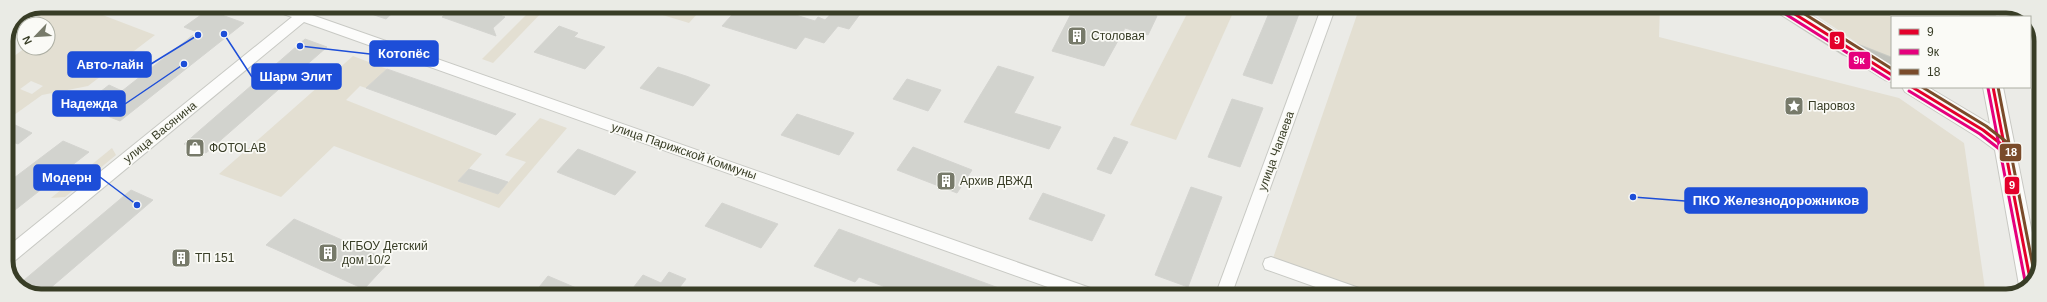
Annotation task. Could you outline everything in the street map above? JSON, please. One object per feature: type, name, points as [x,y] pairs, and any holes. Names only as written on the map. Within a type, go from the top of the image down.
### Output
[{"type":"highway","points":[[1794,13],[1849,49],[1891,66]]},
{"type":"main road","points":[[1849,49],[1891,74]]},
{"type":"main road","points":[[1914,88],[1983,130],[2005,147]]},
{"type":"main road","points":[[1993,88],[2029,276]]},
{"type":"street","name":"улица Парижской Коммуны","points":[[294,13],[1073,289]]},
{"type":"street","name":"улица Васянина","points":[[13,252],[306,13]]},
{"type":"street","name":"улица Чапаева","points":[[1226,289],[1327,13]]},
{"type":"street","points":[[1271,264],[1342,289]]},
{"type":"shaded area","points":[[43,13],[97,13],[155,35],[88,86],[42,95],[14,115],[13,57],[16,55],[16,56],[56,56],[56,16],[39,16]],"holes":[[[31,81],[43,86],[32,94],[20,89]]]},
{"type":"shaded area","points":[[528,13],[541,13],[493,63],[482,59]]},
{"type":"shaded area","points":[[656,13],[698,13],[689,23]]},
{"type":"shaded area","points":[[1187,13],[1233,13],[1176,140],[1130,125]]},
{"type":"shaded area","points":[[1358,13],[1660,13],[1659,37],[1899,98],[1964,143],[1985,289],[1334,289],[1271,264]]},
{"type":"shaded area","points":[[1813,13],[1957,13],[1959,16],[1891,16],[1891,59],[1860,45]]},
{"type":"shaded area","points":[[2010,13],[2019,16],[1999,16],[1999,14]]},
{"type":"shaded area","points":[[2031,28],[2032,30],[2034,37],[2031,38]]},
{"type":"shaded area","points":[[353,56],[387,69],[366,88],[360,86],[346,100],[482,154],[458,181],[498,194],[526,162],[505,155],[540,118],[567,128],[499,208],[334,146],[281,197],[219,174]]},
{"type":"shaded area","points":[[2034,83],[2034,109],[2032,100]]},
{"type":"shaded area","points":[[112,148],[116,155],[65,197],[51,198]]},
{"type":"building","points":[[204,13],[216,13],[244,23],[120,121],[82,106],[109,85],[122,91],[197,32],[184,27]]},
{"type":"building","points":[[369,13],[392,13],[386,19]]},
{"type":"building","points":[[447,13],[494,13],[505,17],[493,28],[496,36],[442,17]]},
{"type":"building","points":[[734,13],[789,13],[815,21],[818,17],[825,20],[832,13],[861,13],[849,29],[838,26],[824,43],[805,37],[796,49],[722,26]]},
{"type":"building","points":[[1071,13],[1147,13],[1157,16],[1148,35],[1125,28],[1104,66],[1052,51]]},
{"type":"building","points":[[1269,13],[1299,13],[1272,84],[1243,75]]},
{"type":"building","points":[[559,26],[578,33],[574,37],[605,47],[585,69],[534,52]]},
{"type":"building","points":[[305,39],[327,47],[206,153],[184,144]]},
{"type":"building","points":[[998,66],[1034,77],[1014,113],[1061,127],[1049,149],[964,122]]},
{"type":"building","points":[[658,67],[710,85],[693,106],[640,88]]},
{"type":"building","points":[[387,69],[516,114],[496,135],[366,88]]},
{"type":"building","points":[[907,79],[941,90],[928,111],[893,99]]},
{"type":"building","points":[[1232,99],[1263,108],[1240,167],[1208,157]]},
{"type":"building","points":[[797,114],[854,133],[839,155],[781,135]]},
{"type":"building","points":[[13,124],[32,133],[18,144],[13,142]]},
{"type":"building","points":[[1114,137],[1128,142],[1111,174],[1097,169]]},
{"type":"building","points":[[63,141],[89,152],[13,212],[13,179]]},
{"type":"building","name":"Архив ДВЖД","points":[[913,147],[972,170],[957,193],[897,170]]},
{"type":"building","points":[[578,149],[636,172],[615,195],[557,172]]},
{"type":"building","points":[[469,169],[508,182],[498,194],[458,181]]},
{"type":"building","points":[[1191,187],[1222,197],[1188,287],[1155,275]]},
{"type":"building","points":[[131,190],[153,200],[49,289],[32,288],[22,282]]},
{"type":"building","points":[[1043,193],[1105,215],[1092,241],[1029,219]]},
{"type":"building","points":[[722,203],[778,224],[761,248],[705,226]]},
{"type":"building","name":"КГБОУ Детский дом 10/2","points":[[294,219],[390,261],[364,289],[266,245]]},
{"type":"building","points":[[839,229],[1001,289],[891,289],[859,277],[855,282],[814,266]]},
{"type":"building","points":[[669,272],[686,279],[678,289],[632,289],[643,275],[661,283]]},
{"type":"building","points":[[548,276],[579,289],[538,289]]},
{"type":"transit line","name":"9к","points":[[1784,13],[1889,79]]},
{"type":"transit line","name":"9","points":[[1793,13],[1891,74]]},
{"type":"transit line","name":"18","points":[[1803,13],[1891,68]]},
{"type":"transit line","name":"9","points":[[1914,88],[1983,130],[2005,147]]},
{"type":"transit line","name":"18","points":[[1924,88],[1986,126],[2008,143]]},
{"type":"transit line","name":"9к","points":[[1988,88],[2025,282]]},
{"type":"transit line","name":"9","points":[[1993,88],[2029,276]]},
{"type":"transit line","name":"18","points":[[1998,88],[2033,268]]},
{"type":"transit line","name":"9к","points":[[1909,91],[1980,134],[2002,151]]},
{"type":"place","name":"Шарм Элит","points":[[224,34]]},
{"type":"place","name":"Авто-лайн","points":[[198,35]]},
{"type":"place","name":"Столовая","points":[[1077,36]]},
{"type":"place","name":"Котопёс","points":[[300,46]]},
{"type":"place","name":"Надежда","points":[[184,64]]},
{"type":"place","name":"Паровоз","points":[[1794,106]]},
{"type":"place","name":"ФОТОLAB","points":[[195,148]]},
{"type":"place","name":"Архив ДВЖД","points":[[946,181]]},
{"type":"place","name":"ПКО Железнодорожников","points":[[1633,197]]},
{"type":"place","name":"Модерн","points":[[137,205]]},
{"type":"place","name":"КГБОУ Детский дом 10/2","points":[[328,253]]},
{"type":"place","name":"ТП 151","points":[[181,258]]}]
